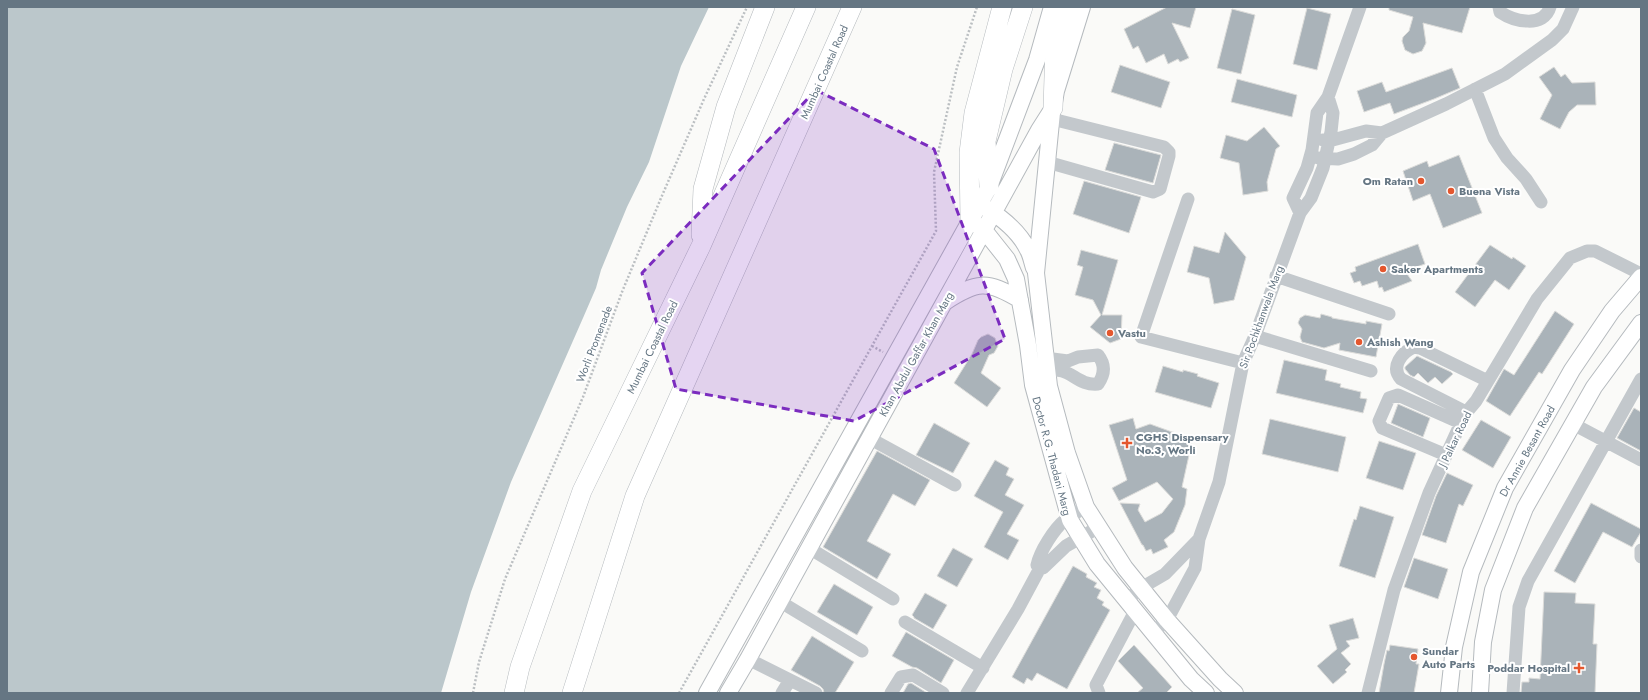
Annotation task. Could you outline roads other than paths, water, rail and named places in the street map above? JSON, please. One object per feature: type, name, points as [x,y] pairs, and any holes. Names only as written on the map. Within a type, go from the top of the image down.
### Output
[{"type":"highway","points":[[701,246],[703,189],[726,107],[765,7]]},
{"type":"highway","name":"Mumbai Coastal Road","points":[[514,693],[520,667],[582,491],[701,246],[806,7]]},
{"type":"highway","name":"Mumbai Coastal Road","points":[[572,693],[635,496],[852,7]]},
{"type":"highway","points":[[978,218],[969,153],[974,113],[1002,7]]},
{"type":"highway","points":[[989,187],[986,141],[1003,69],[1023,7]]},
{"type":"highway","points":[[1052,114],[1056,45],[1066,7]]},
{"type":"main road","name":"Khan Abdul Gaffar Khan Marg","points":[[728,693],[748,660],[779,601],[944,303],[978,218],[1037,60],[1052,7]]},
{"type":"main road","name":"Khan Abdul Gaffar Khan Marg","points":[[707,693],[978,218],[994,213],[1039,130],[1052,114],[1056,91],[1082,7]]},
{"type":"main road","points":[[1036,273],[1052,114]]},
{"type":"main road","points":[[994,213],[1018,235],[1028,250],[1036,273]]},
{"type":"main road","name":"Doctor R.G. Thadani Marg","points":[[978,218],[1007,259],[1016,278],[1033,385],[1052,427],[1067,453],[1086,507],[1121,563],[1141,588],[1167,620],[1220,679],[1235,693]]},
{"type":"main road","name":"Doctor R.G. Thadani Marg","points":[[1036,273],[1049,386],[1052,427],[1069,517],[1097,564],[1191,679],[1206,693]]},
{"type":"main road","name":"Dr Annie Besant Road","points":[[1449,693],[1454,647],[1471,572],[1505,488],[1572,370],[1612,311],[1641,277]]},
{"type":"main road","points":[[944,303],[962,291],[974,286],[985,285],[995,287],[1020,300]]},
{"type":"main road","points":[[1480,693],[1484,642],[1493,590],[1525,508],[1594,387],[1641,324]]},
{"type":"street","points":[[1300,213],[1293,198],[1310,157],[1317,113],[1328,97],[1360,7]]},
{"type":"street","points":[[1499,7],[1500,12],[1506,16],[1529,21],[1538,21],[1548,14],[1550,7]]},
{"type":"street","points":[[1310,157],[1338,160],[1354,154],[1372,145],[1382,133],[1505,74],[1552,40],[1563,28],[1573,7]]},
{"type":"street","points":[[1475,89],[1494,138],[1507,158],[1526,179],[1541,202]]},
{"type":"street","name":"Sir Pochkhanwala Marg","points":[[1153,633],[1167,620],[1195,568],[1199,539],[1219,482],[1243,363],[1255,336],[1300,213],[1311,198],[1323,168],[1333,113],[1328,97]]},
{"type":"street","points":[[1047,162],[1153,192],[1160,189],[1169,156],[1169,152],[1164,147],[1052,114]]},
{"type":"street","points":[[1313,140],[1329,140],[1366,130],[1382,133]]},
{"type":"street","points":[[1188,199],[1141,337],[1243,363]]},
{"type":"street","name":"J Palkar Road","points":[[1368,693],[1394,590],[1429,494],[1464,418],[1476,401],[1537,299],[1570,258],[1587,251],[1595,251],[1641,274]]},
{"type":"street","points":[[1276,276],[1389,314]]},
{"type":"street","points":[[1255,336],[1371,371]]},
{"type":"street","points":[[1464,418],[1401,379],[1397,372],[1397,366],[1403,354],[1414,347],[1420,348],[1488,381]]},
{"type":"street","points":[[1513,693],[1519,607],[1528,581],[1641,379]]},
{"type":"street","points":[[1446,455],[1382,428],[1379,421],[1389,398],[1398,395],[1464,418]]},
{"type":"street","points":[[1573,424],[1641,460]]},
{"type":"street","points":[[870,438],[955,485]]},
{"type":"street","points":[[1040,568],[1037,565],[1043,548],[1064,520],[1086,507]]},
{"type":"street","points":[[969,693],[1040,568],[1043,568],[1048,564],[1066,546],[1098,527]]},
{"type":"street","name":"Sir Pochkhanwala Marg","points":[[1131,606],[1141,588],[1165,574],[1199,539]]},
{"type":"street","points":[[809,548],[894,599]]},
{"type":"street","points":[[1641,550],[1641,557]]},
{"type":"street","points":[[779,601],[862,651]]},
{"type":"street","points":[[1099,693],[1096,685],[1131,606]]},
{"type":"street","points":[[905,622],[983,668]]},
{"type":"street","points":[[748,660],[816,693]]},
{"type":"street","points":[[891,693],[901,677],[914,675],[943,693]]},
{"type":"street","points":[[782,693],[790,680]]},
{"type":"place","name":"Om Ratan","points":[[1421,181]]},
{"type":"place","name":"Buena Vista","points":[[1451,191]]},
{"type":"place","name":"Saker Apartments","points":[[1383,269]]},
{"type":"place","name":"Vastu","points":[[1110,333]]},
{"type":"place","name":"Ashish Wang","points":[[1359,342]]},
{"type":"place","name":"CGHS Dispensary No.3, Worli","points":[[1127,443]]},
{"type":"place","name":"Sundar Auto Parts","points":[[1414,657]]},
{"type":"place","name":"Poddar Hospital","points":[[1579,668]]}]
